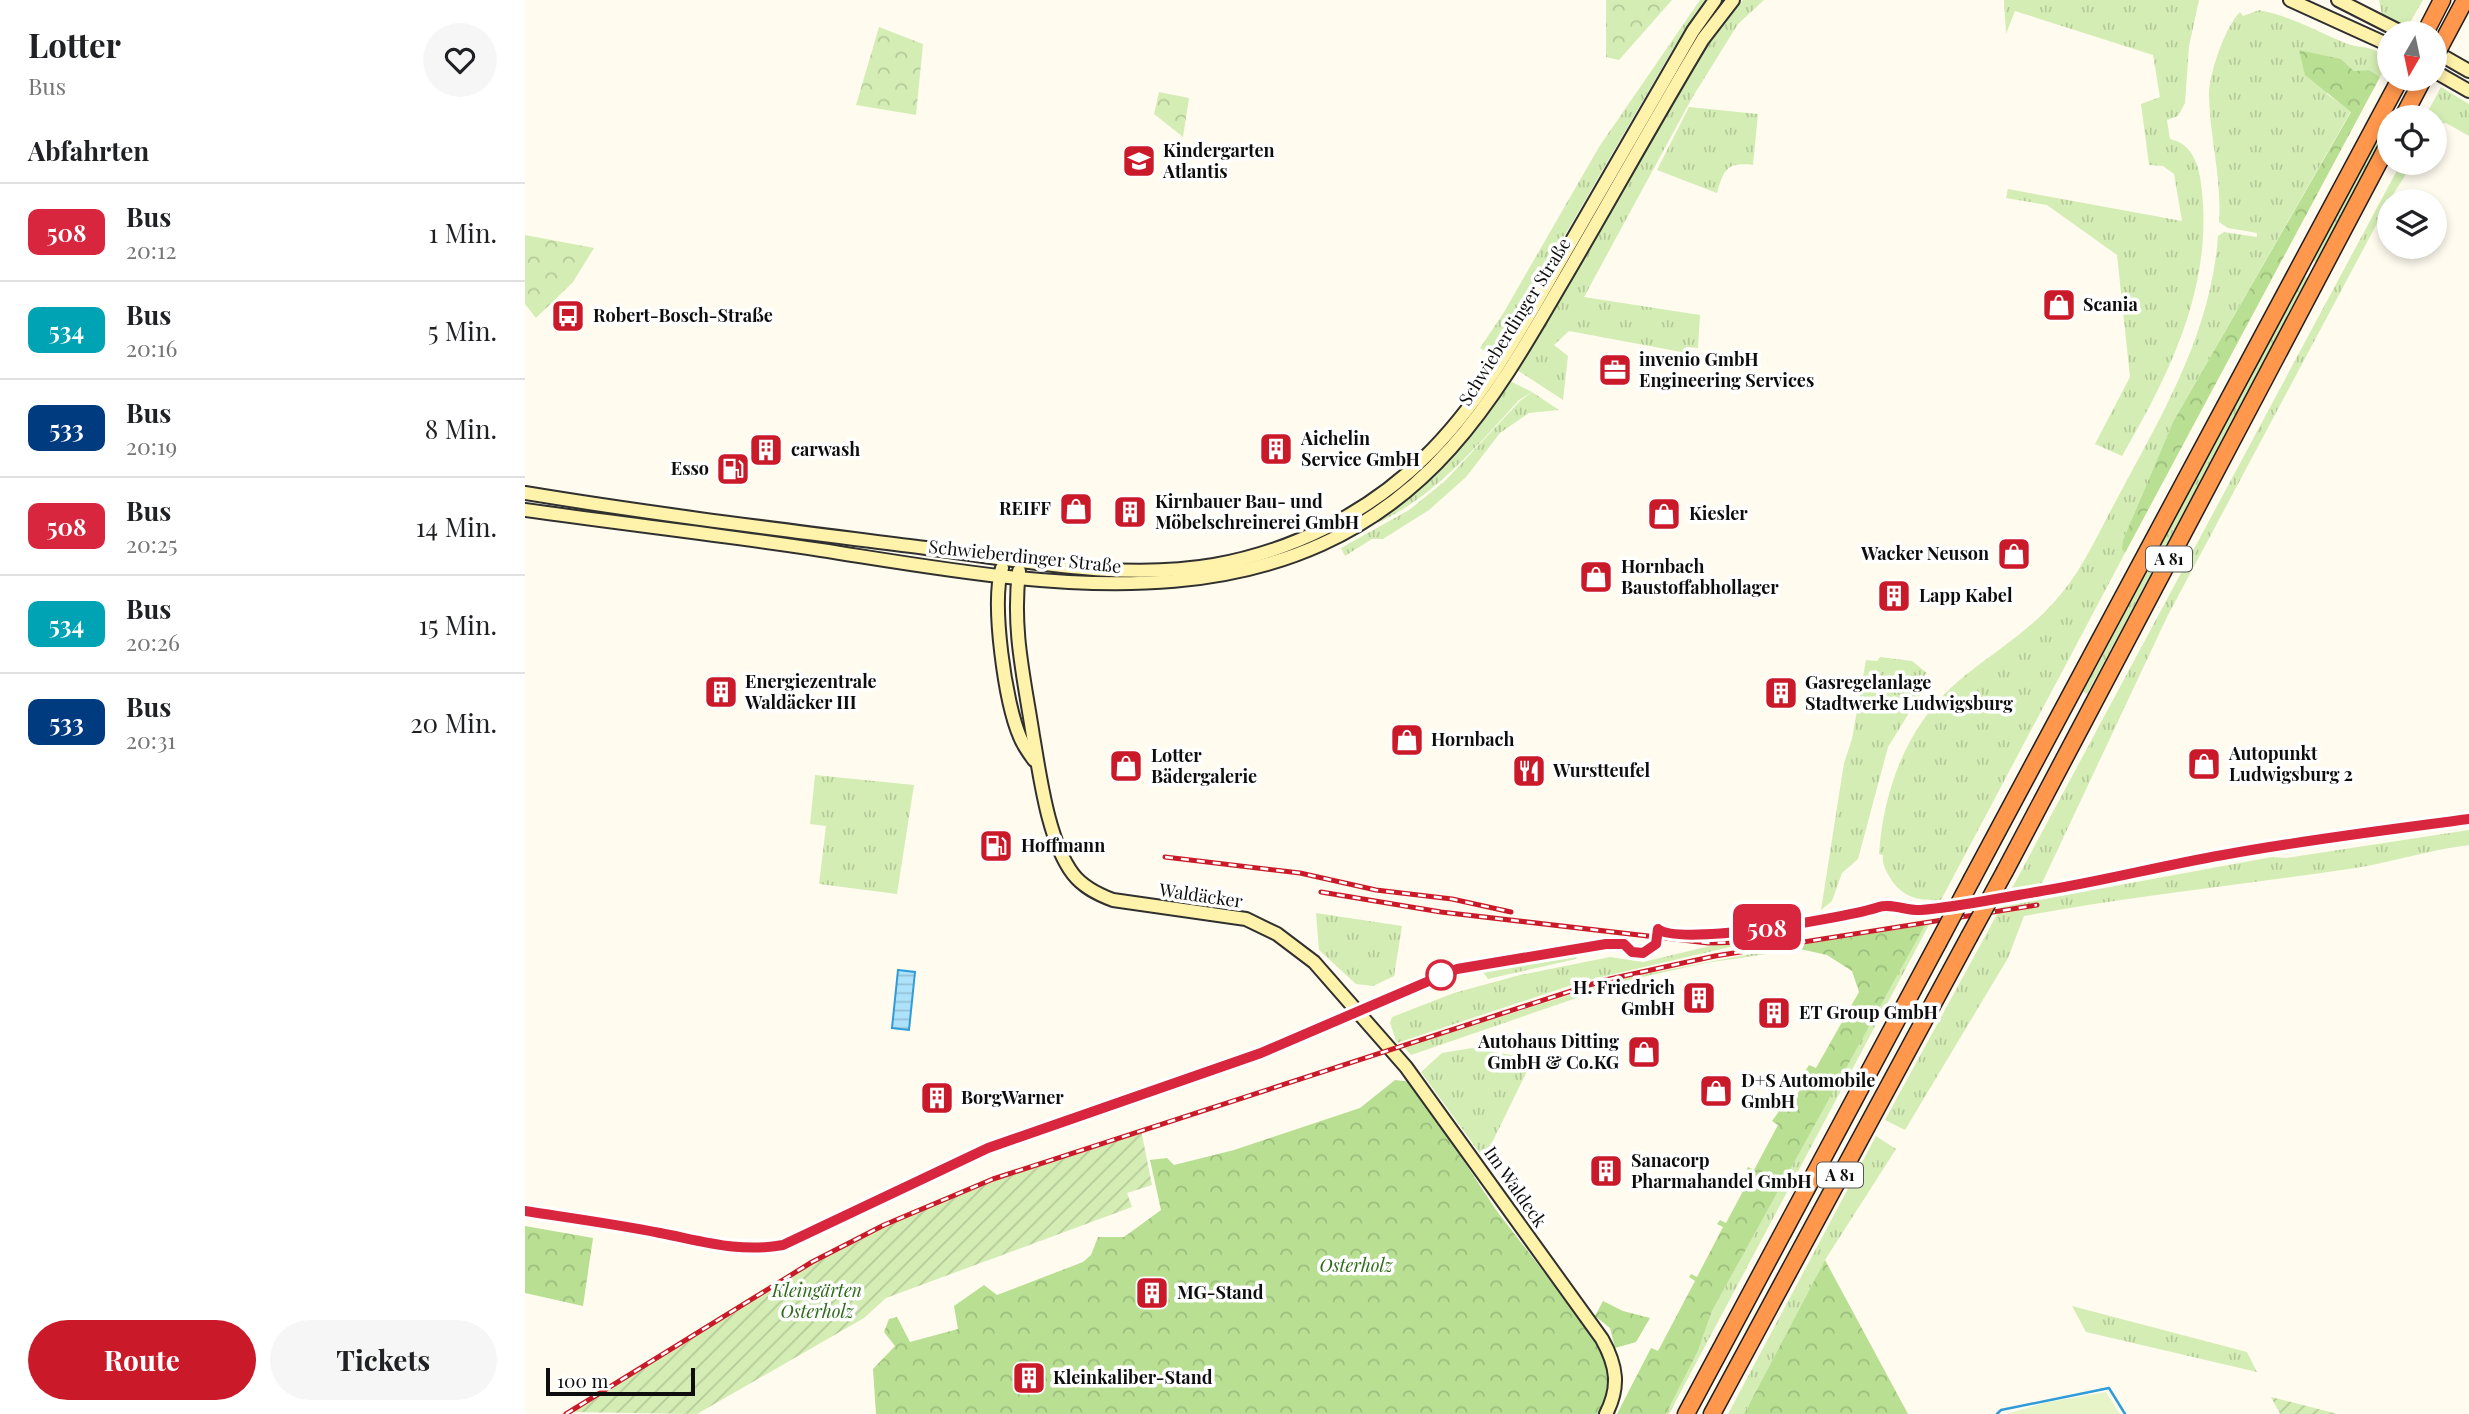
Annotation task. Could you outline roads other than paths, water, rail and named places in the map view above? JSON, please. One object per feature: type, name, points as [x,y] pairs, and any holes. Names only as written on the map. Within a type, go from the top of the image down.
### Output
[{"type":"highway","points":[[2431,21],[2442,0]]},
{"type":"highway","points":[[2447,33],[2465,0]]},
{"type":"highway","name":"A 81","points":[[1686,1414],[2394,91]]},
{"type":"highway","name":"A 81","points":[[1712,1414],[2005,871],[2377,166]]},
{"type":"main road","name":"Schwieberdinger Straße","points":[[525,493],[680,518],[1005,558],[1130,569],[1216,565],[1267,552],[1318,532],[1369,503],[1404,476],[1461,416],[1510,347],[1687,41],[1715,0]]},
{"type":"main road","name":"Schwieberdinger Straße","points":[[525,510],[1018,578],[1109,586],[1158,585],[1244,571],[1323,544],[1381,511],[1413,486],[1452,448],[1492,397],[1703,39],[1734,0]]},
{"type":"main road","points":[[2290,0],[2377,40]]},
{"type":"main road","points":[[2338,0],[2379,21]]},
{"type":"main road","points":[[2447,57],[2469,71]]},
{"type":"main road","points":[[2447,78],[2469,91]]},
{"type":"main road","points":[[559,514],[561,499]]},
{"type":"main road","name":"Schwieberdinger Straße","points":[[907,563],[909,546]]},
{"type":"main road","name":"Waldäcker","points":[[1005,558],[1000,575],[1001,637],[1010,699],[1020,738],[1035,761]]},
{"type":"main road","name":"Waldäcker","points":[[1021,559],[1017,641],[1035,761],[1064,858],[1073,874],[1086,887],[1113,900],[1230,916],[1263,926],[1314,962],[1397,1057]]},
{"type":"main road","name":"Im Waldeck","points":[[1397,1057],[1602,1339],[1615,1369],[1616,1387],[1606,1414]]},
{"type":"water","points":[[898,970],[915,972],[909,1030],[892,1028]]},
{"type":"waterway","points":[[1997,1414],[2001,1410],[2109,1388],[2125,1414]]},
{"type":"railway","points":[[1165,857],[1300,873],[1376,890],[1452,899],[1511,912]]},
{"type":"railway","points":[[1321,892],[1441,912],[1708,943],[1749,942]]},
{"type":"railway","points":[[566,1414],[812,1262],[884,1225],[993,1179],[1605,980],[1715,956],[2037,905]]},
{"type":"place","name":"Kindergarten Atlantis","points":[[1139,161]]},
{"type":"place","name":"Scania","points":[[2059,305]]},
{"type":"place","name":"Robert-Bosch-Straße","points":[[568,316]]},
{"type":"place","name":"invenio GmbH Engineering Services","points":[[1615,370]]},
{"type":"place","name":"Aichelin Service GmbH","points":[[1276,449]]},
{"type":"place","name":"carwash","points":[[766,450]]},
{"type":"place","name":"Esso","points":[[733,469]]},
{"type":"place","name":"REIFF","points":[[1076,509]]},
{"type":"place","name":"Kirnbauer Bau- und Möbelschreinerei GmbH","points":[[1130,512]]},
{"type":"place","name":"Kiesler","points":[[1664,514]]},
{"type":"place","name":"Wacker Neuson","points":[[2014,554]]},
{"type":"place","name":"Hornbach Baustoffabhollager","points":[[1596,577]]},
{"type":"place","name":"Lapp Kabel","points":[[1894,596]]},
{"type":"place","name":"Energiezentrale Waldäcker III","points":[[721,692]]},
{"type":"place","name":"Gasregelanlage Stadtwerke Ludwigsburg","points":[[1781,693]]},
{"type":"place","name":"Hornbach","points":[[1407,740]]},
{"type":"place","name":"Autopunkt Ludwigsburg 2","points":[[2204,764]]},
{"type":"place","name":"Lotter Bädergalerie","points":[[1126,766]]},
{"type":"place","name":"Wurstteufel","points":[[1529,771]]},
{"type":"place","name":"Hoffmann","points":[[996,846]]},
{"type":"place","name":"H. Friedrich GmbH","points":[[1699,998]]},
{"type":"place","name":"ET Group GmbH","points":[[1774,1013]]},
{"type":"place","name":"Autohaus Ditting GmbH & Co.KG","points":[[1644,1052]]},
{"type":"place","name":"D+S Automobile GmbH","points":[[1716,1091]]},
{"type":"place","name":"BorgWarner","points":[[937,1098]]},
{"type":"place","name":"Sanacorp Pharmahandel GmbH","points":[[1606,1171]]},
{"type":"place","name":"MG-Stand","points":[[1152,1293]]},
{"type":"place","name":"Kleinkaliber-Stand","points":[[1029,1378]]},
{"type":"park label","name":"Osterholz","points":[[1356,1266]]},
{"type":"park label","name":"Kleingärten Osterholz","points":[[817,1301]]}]
